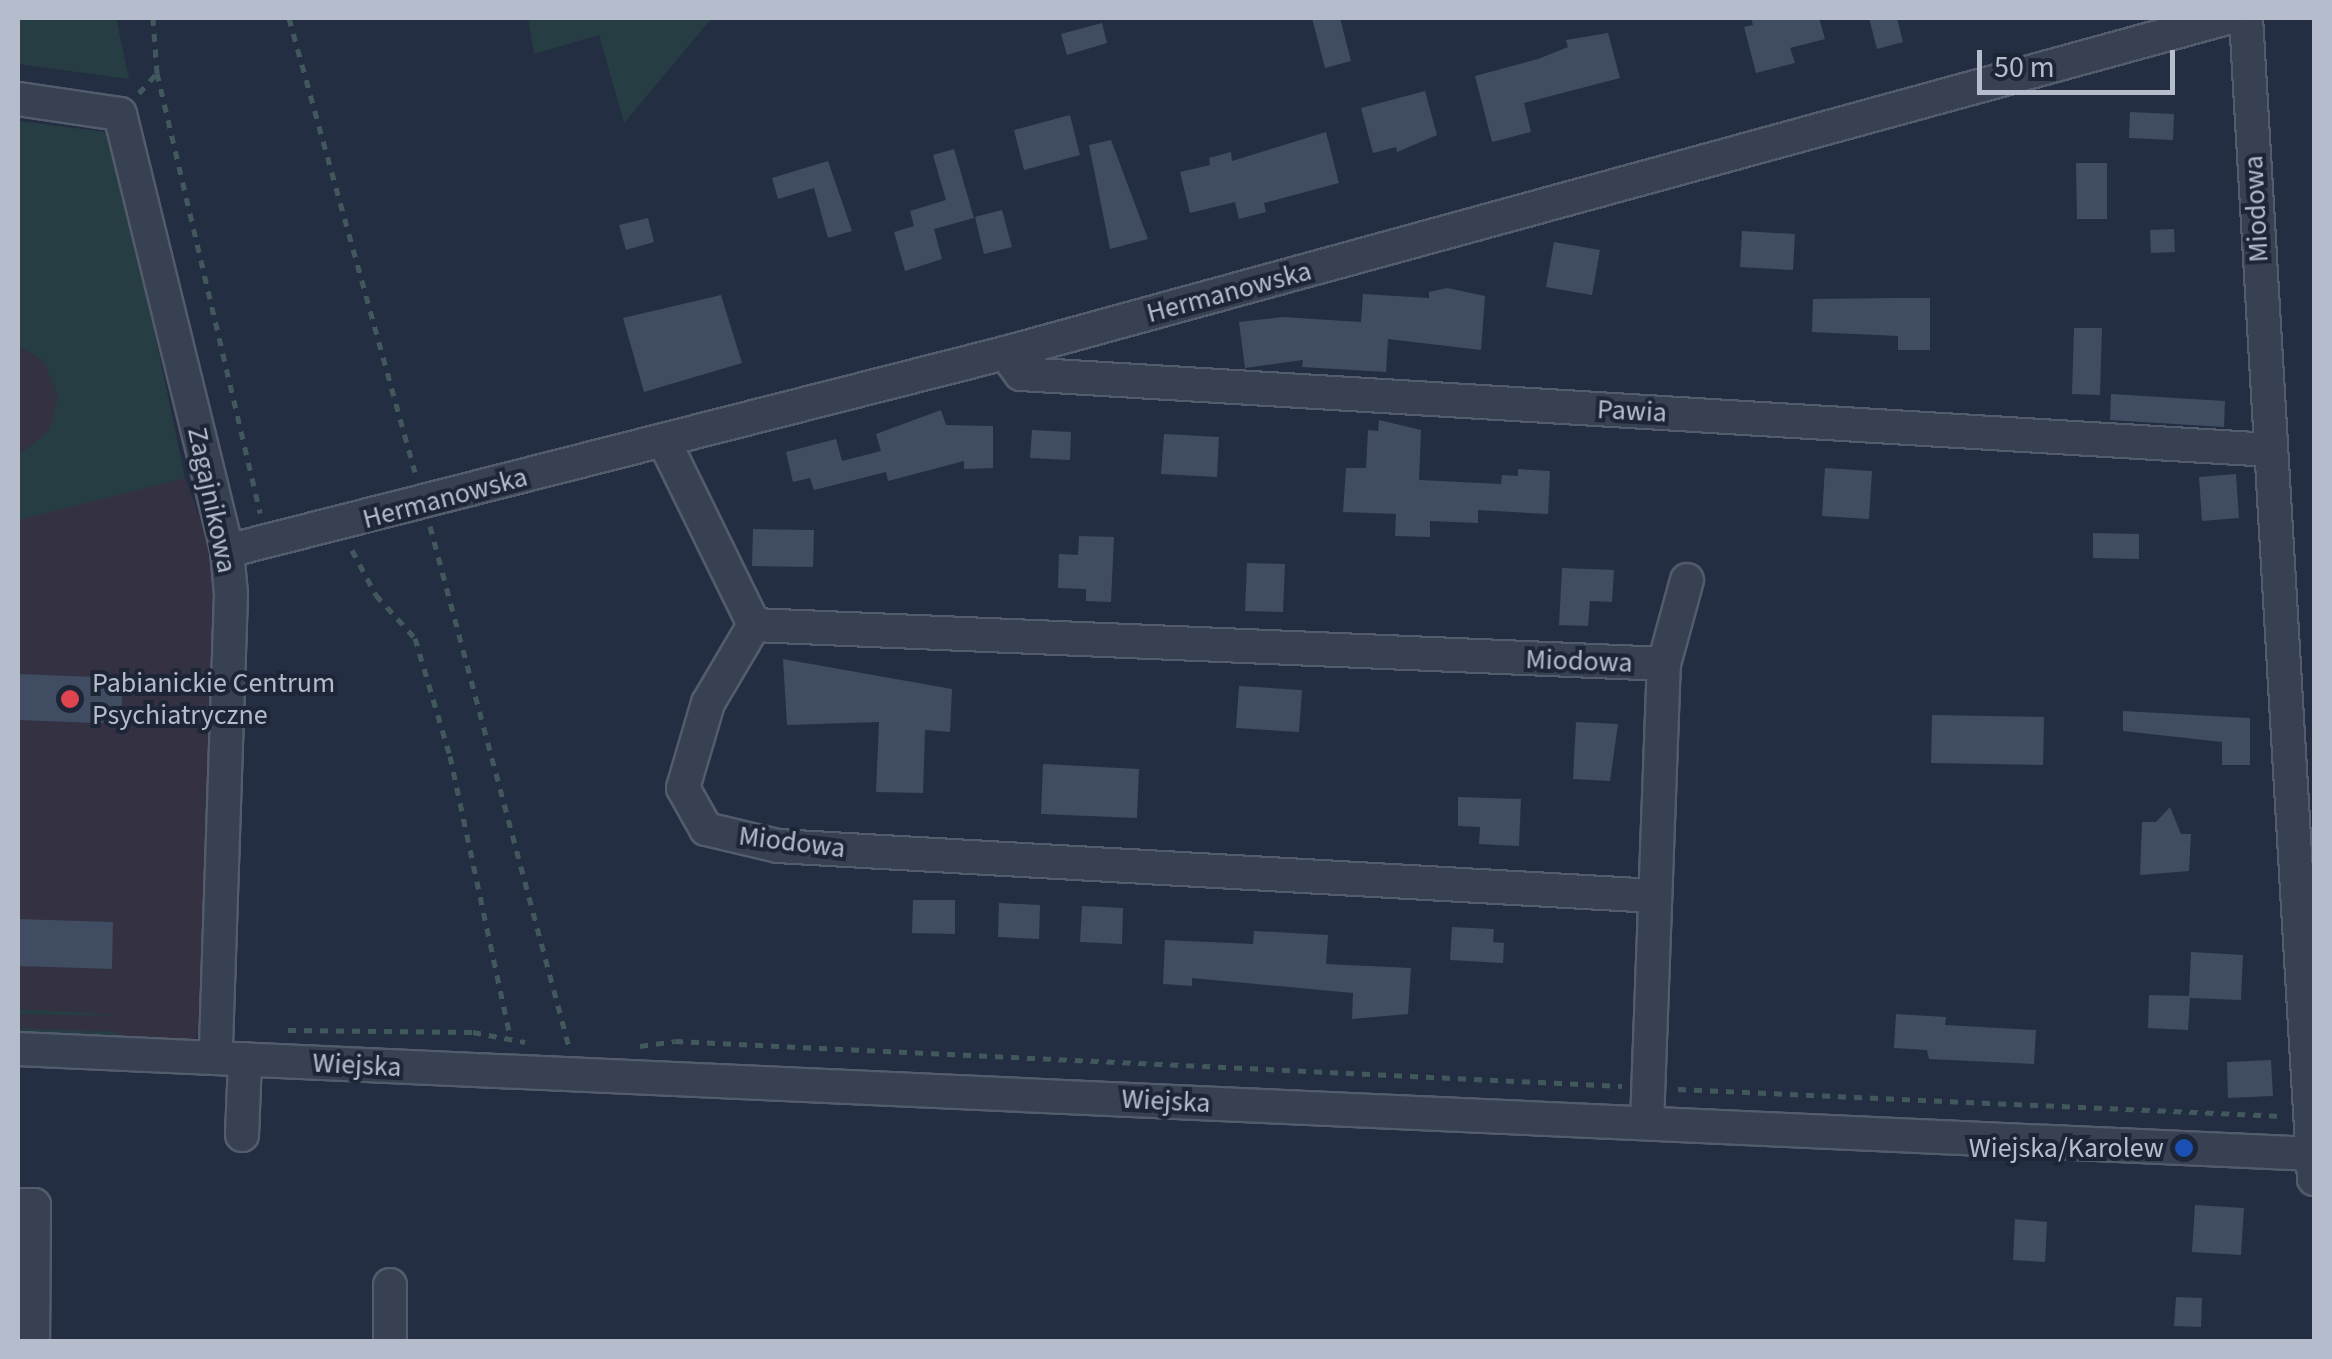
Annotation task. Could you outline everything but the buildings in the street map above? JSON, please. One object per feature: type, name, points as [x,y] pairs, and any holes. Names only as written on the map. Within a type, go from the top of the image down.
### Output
[{"type":"street","name":"Hermanowska","points":[[227,551],[338,526],[1005,353],[2227,18]]},
{"type":"street","name":"Miodowa","points":[[2246,18],[2314,1162]]},
{"type":"street","points":[[18,98],[120,114]]},
{"type":"street","name":"Zagajnikowa","points":[[120,114],[227,551],[231,594],[230,1059],[242,1135]]},
{"type":"street","name":"Pawia","points":[[1005,353],[1021,374],[2270,450]]},
{"type":"street","points":[[664,441],[754,625]]},
{"type":"street","name":"Miodowa","points":[[1647,1122],[1664,664],[1670,625],[1688,580]]},
{"type":"street","name":"Miodowa","points":[[1655,896],[778,846],[706,829],[683,788],[708,702],[754,625],[1664,664]]},
{"type":"street","name":"Wiejska","points":[[18,1049],[1647,1122],[2314,1162]]},
{"type":"street","points":[[18,1205],[34,1205],[34,1342]]},
{"type":"street","points":[[390,1286],[390,1342]]},
{"type":"path","points":[[153,18],[158,73],[267,542]]},
{"type":"path","points":[[120,114],[158,73]]},
{"type":"path","points":[[338,526],[376,596],[415,638],[450,756],[509,1036],[532,1046]]},
{"type":"path","points":[[626,1048],[675,1041],[2310,1117]]},
{"type":"path","points":[[550,1046],[582,1048]]},
{"type":"shaded area","points":[[18,121],[113,133],[185,478],[218,567],[203,1021],[194,1042],[18,1039]]},
{"type":"green space","points":[[18,18],[116,18],[129,79],[18,64]]},
{"type":"green space","points":[[528,18],[712,18],[624,123],[599,35],[534,54]]},
{"type":"green space","points":[[18,121],[113,133],[185,478],[18,520],[18,456],[50,430],[58,395],[43,361],[18,345]]},
{"type":"green space","points":[[18,1009],[78,1012],[119,1016],[18,1014]]},
{"type":"green space","points":[[18,1028],[118,1032],[116,1038],[18,1039]]},
{"type":"place","name":"Pabianickie Centrum Psychiatryczne","points":[[70,699]]},
{"type":"place","name":"Wiejska/Karolew","points":[[2184,1148]]}]
